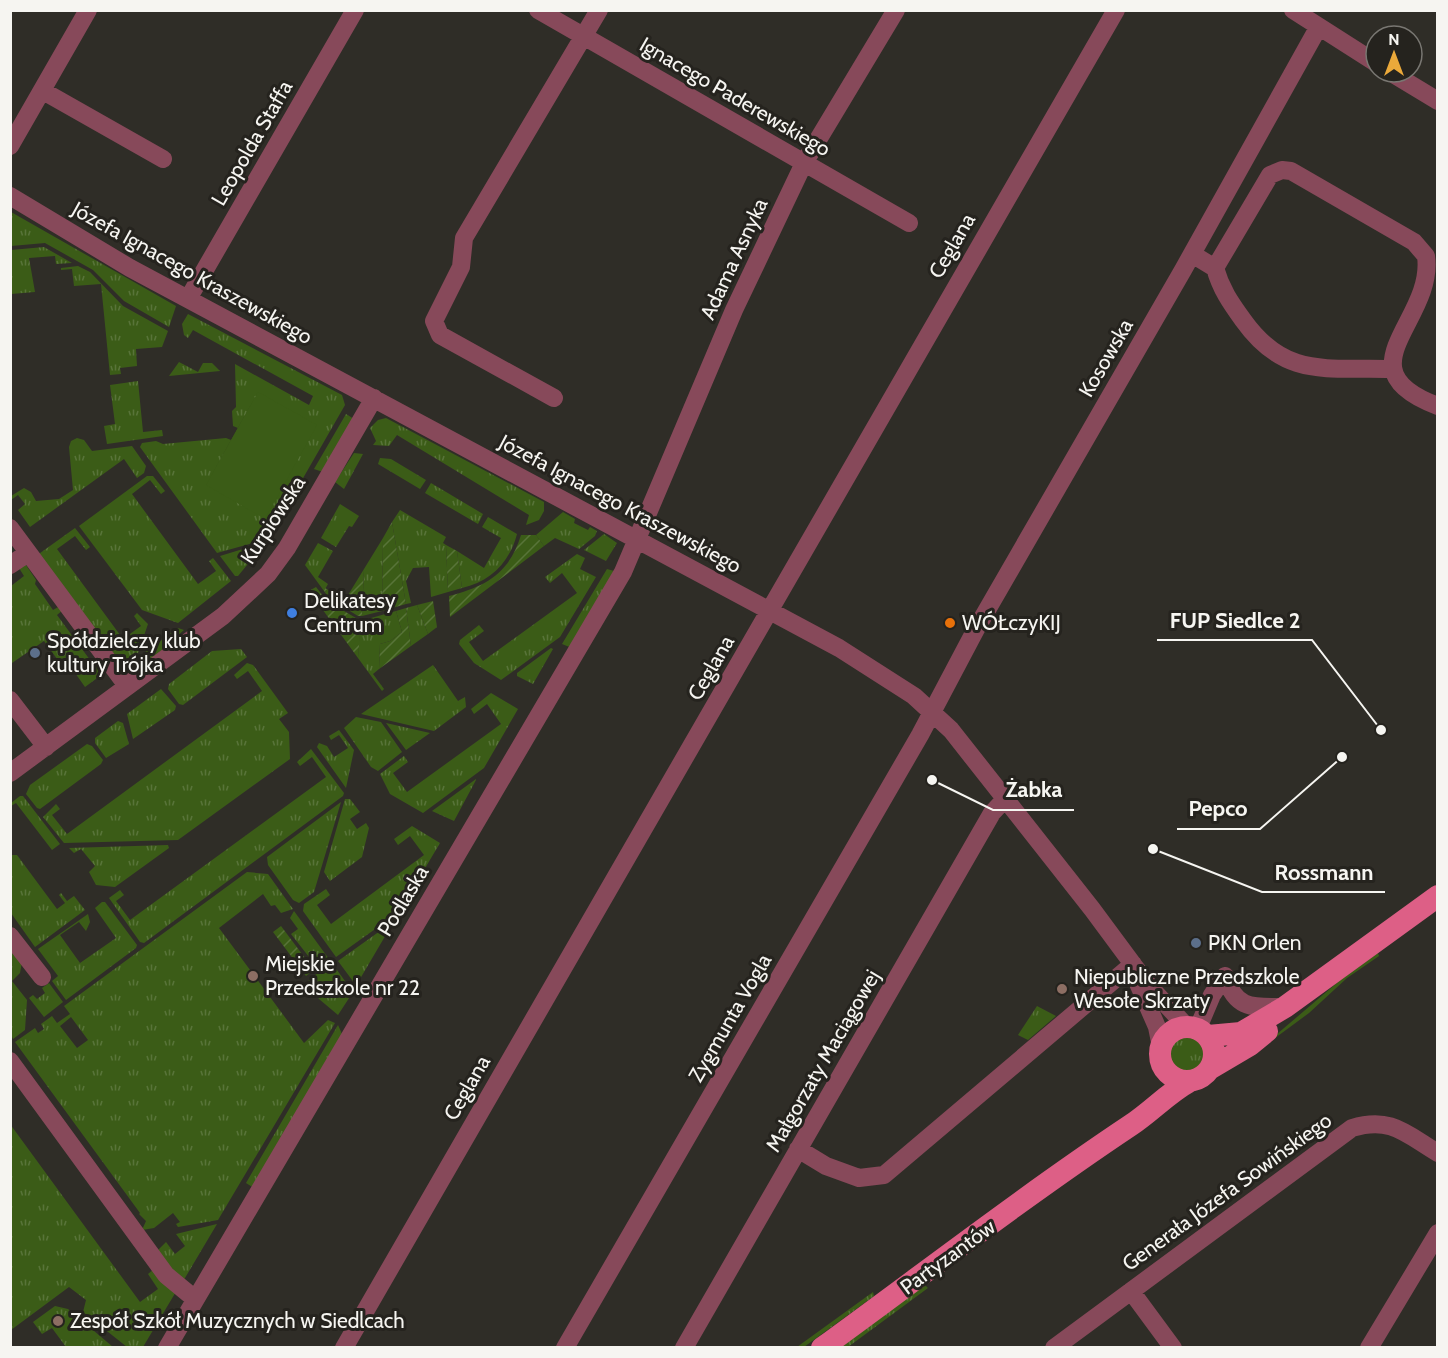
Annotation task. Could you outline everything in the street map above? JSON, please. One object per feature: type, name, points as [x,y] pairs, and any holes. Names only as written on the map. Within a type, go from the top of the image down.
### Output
[{"type":"main road","points":[[1349,962],[1250,1045],[1211,1068],[1202,1077],[1190,1081],[1181,1080],[1167,1072],[1160,1051],[1170,1032],[1197,1030],[1241,1033],[1285,1007],[1437,896]]},
{"type":"main road","points":[[1197,1030],[1215,1051],[1211,1068]]},
{"type":"main road","name":"Partyzantów","points":[[1072,1164],[1150,1091],[1158,1076],[1160,1051]]},
{"type":"main road","name":"Partyzantów","points":[[822,1347],[1072,1164],[1143,1116],[1168,1094],[1190,1081]]},
{"type":"street","points":[[10,146],[88,10]]},
{"type":"street","name":"Leopolda Staffa","points":[[188,299],[355,10]]},
{"type":"street","name":"Ignacego Paderewskiego","points":[[538,10],[909,224]]},
{"type":"street","points":[[554,398],[440,335],[434,321],[461,267],[464,238],[599,10]]},
{"type":"street","name":"Adama Asnyka","points":[[638,538],[734,310],[804,163],[896,10]]},
{"type":"street","name":"Ceglana","points":[[344,1347],[1116,10]]},
{"type":"street","points":[[1293,10],[1364,56]]},
{"type":"street","name":"Kosowska","points":[[932,711],[981,619],[1192,254],[1318,28]]},
{"type":"street","points":[[1409,84],[1437,101]]},
{"type":"street","points":[[43,91],[163,159]]},
{"type":"street","points":[[1215,268],[1269,175],[1282,170],[1291,171],[1414,242],[1426,256],[1423,284],[1418,306],[1391,357],[1391,369],[1408,392],[1418,399],[1437,406]]},
{"type":"street","name":"Józefa Ignacego Kraszewskiego","points":[[10,196],[130,268],[638,538],[881,673],[932,711],[951,730],[1170,1012],[1197,1030]]},
{"type":"street","points":[[1192,254],[1215,268],[1222,291],[1262,345],[1275,356],[1304,367],[1391,369]]},
{"type":"street","name":"Kurpiowska","points":[[10,773],[224,616],[268,574],[286,548],[374,398]]},
{"type":"street","points":[[10,528],[127,686]]},
{"type":"street","name":"Podlaska","points":[[167,1347],[550,700],[624,572],[638,538]]},
{"type":"street","points":[[10,565],[28,553]]},
{"type":"street","points":[[10,700],[46,747]]},
{"type":"street","name":"Zygmunta Vogla","points":[[565,1347],[932,711]]},
{"type":"street","name":"Małgorzaty Maciągowej","points":[[684,1347],[992,813],[1005,799]]},
{"type":"street","points":[[10,936],[42,978]]},
{"type":"street","points":[[798,1149],[826,1166],[859,1179],[884,1175],[1129,960]]},
{"type":"street","name":"Józefa Ignacego Kraszewskiego","points":[[1129,960],[1157,1028],[1160,1051]]},
{"type":"street","points":[[1197,1030],[1209,1001],[1225,976],[1234,995],[1245,1005],[1285,1007]]},
{"type":"street","points":[[10,1061],[166,1275],[195,1299]]},
{"type":"street","name":"Generała Józefa Sowińskiego","points":[[1054,1347],[1352,1128],[1382,1123],[1396,1128],[1437,1153]]},
{"type":"street","points":[[1369,1347],[1437,1233]]},
{"type":"street","points":[[1131,1291],[1173,1347]]},
{"type":"green space","points":[[11,212],[176,306],[169,327],[124,301],[93,270],[45,243],[11,246]]},
{"type":"green space","points":[[44,247],[72,263],[56,264],[55,256],[29,258],[35,292],[11,294],[11,250]]},
{"type":"green space","points":[[78,266],[90,272],[123,306],[168,331],[162,347],[136,349],[137,366],[120,368],[121,374],[110,375],[101,284],[74,286],[72,269],[61,270],[61,268]]},
{"type":"green space","points":[[188,314],[342,395],[345,405],[275,527],[267,522],[253,543],[217,553],[140,447],[142,443],[156,441],[163,444],[226,438],[231,440],[206,485],[238,428],[233,426],[232,411],[236,407],[235,364],[309,405],[313,396],[193,330],[188,338],[184,335],[182,324]]},
{"type":"green space","points":[[179,362],[198,372],[203,363],[212,363],[220,371],[169,376]]},
{"type":"green space","points":[[138,381],[143,432],[162,430],[163,436],[107,444],[104,426],[115,424],[110,385]]},
{"type":"green space","points":[[258,392],[317,425],[265,519],[206,485]]},
{"type":"green space","points":[[346,414],[354,419],[323,472],[314,469]]},
{"type":"green space","points":[[386,418],[544,502],[544,511],[539,520],[526,525],[529,515],[397,435],[389,446],[373,445],[376,441],[370,428],[378,420]]},
{"type":"green space","points":[[77,438],[84,440],[92,451],[132,446],[146,466],[144,473],[137,478],[124,459],[30,527],[18,510],[25,504],[18,495],[11,500],[11,496],[24,488],[31,492],[36,501],[59,499],[73,490],[69,447],[71,441]]},
{"type":"green space","points":[[354,453],[363,454],[344,489],[335,482]]},
{"type":"green space","points":[[380,458],[391,459],[426,480],[420,489],[378,464]]},
{"type":"green space","points":[[147,476],[153,476],[165,491],[161,494],[150,480],[132,494],[198,584],[216,571],[209,561],[213,558],[231,581],[178,623],[142,610],[79,526]]},
{"type":"green space","points":[[431,483],[483,514],[478,524],[425,493]]},
{"type":"green space","points":[[340,504],[359,516],[352,527],[349,526],[336,547],[321,538]]},
{"type":"green space","points":[[400,510],[446,537],[443,543],[446,545],[448,592],[431,597],[429,567],[413,568],[406,581],[411,603],[406,604],[392,522]]},
{"type":"green space","points":[[563,512],[575,519],[574,523],[588,530],[590,527],[597,531],[595,536],[579,549],[555,538],[544,546],[536,535]]},
{"type":"green space","points":[[488,517],[517,534],[514,544],[504,562],[490,576],[462,588],[457,551],[484,568],[501,538],[482,527]]},
{"type":"green space","points":[[392,522],[406,604],[382,611],[383,538]]},
{"type":"green space","points":[[75,528],[90,547],[86,550],[75,536],[57,549],[123,639],[141,626],[134,616],[137,613],[148,624],[138,653],[118,667],[36,556]]},
{"type":"green space","points":[[604,534],[617,543],[606,561],[584,550]]},
{"type":"green space","points":[[521,535],[536,535],[544,546],[450,617],[449,596],[485,583],[503,569],[510,560]]},
{"type":"green space","points":[[383,538],[382,611],[362,616],[364,569]]},
{"type":"green space","points":[[318,543],[333,551],[318,577],[328,584],[324,591],[305,565]]},
{"type":"green space","points":[[256,545],[260,549],[238,576],[235,576],[220,556]]},
{"type":"green space","points":[[446,545],[457,551],[462,588],[448,592]]},
{"type":"green space","points":[[577,554],[585,558],[580,569],[596,577],[560,637],[501,680],[474,663],[459,644],[460,640],[479,625],[484,631],[469,642],[483,661],[577,593],[562,573],[550,583],[545,577]]},
{"type":"green space","points":[[26,565],[36,580],[35,584],[53,610],[60,606],[64,609],[57,615],[93,664],[100,660],[104,673],[85,687],[73,670],[68,674],[44,641],[12,663],[11,586],[24,576],[19,568]]},
{"type":"green space","points":[[364,569],[362,616],[358,616],[329,598],[324,591],[325,588],[345,600]]},
{"type":"green space","points":[[607,569],[614,571],[572,648],[562,644]]},
{"type":"green space","points":[[316,587],[327,601],[361,621],[358,658],[309,591]]},
{"type":"green space","points":[[433,601],[437,627],[428,634],[417,605]]},
{"type":"green space","points":[[417,605],[428,634],[411,646],[406,608]]},
{"type":"green space","points":[[406,608],[411,646],[379,669],[380,644],[390,641],[402,632],[396,611]]},
{"type":"green space","points":[[396,611],[402,632],[390,641],[380,644],[379,669],[373,674],[384,689],[382,691],[358,658],[360,626],[366,626],[364,620]]},
{"type":"green space","points":[[178,628],[184,630],[177,636],[180,640],[138,670],[132,662]]},
{"type":"green space","points":[[551,648],[553,649],[533,684],[517,676],[517,673]]},
{"type":"green space","points":[[241,649],[247,657],[183,705],[179,704],[168,689],[169,684],[212,651]]},
{"type":"green space","points":[[247,663],[253,665],[288,713],[279,719],[289,732],[290,759],[178,840],[64,843],[43,817],[56,804],[60,809],[52,815],[67,834],[262,691],[248,671],[237,679],[234,675]]},
{"type":"green space","points":[[433,665],[458,701],[465,697],[466,707],[434,731],[361,714]]},
{"type":"green space","points":[[161,689],[176,706],[175,710],[133,739],[127,714]]},
{"type":"green space","points":[[491,693],[518,709],[484,768],[423,813],[390,794],[380,774],[404,756],[408,762],[393,773],[407,792],[501,724],[487,704],[474,714],[471,709]]},
{"type":"green space","points":[[356,717],[381,722],[402,752],[378,771],[371,767],[344,728]]},
{"type":"green space","points":[[118,721],[123,723],[129,744],[106,758],[95,743],[95,738]]},
{"type":"green space","points":[[386,723],[430,733],[406,750]]},
{"type":"green space","points":[[339,730],[354,750],[346,788],[317,747],[319,743],[327,746],[334,757],[348,748],[339,735],[331,740],[329,736]]},
{"type":"green space","points":[[87,744],[92,746],[103,760],[101,764],[40,809],[37,808],[26,794],[30,785]]},
{"type":"green space","points":[[311,749],[344,793],[343,796],[144,943],[140,942],[109,898],[120,890],[124,895],[116,901],[130,920],[326,777],[312,757],[300,766],[297,762]]},
{"type":"green space","points":[[476,779],[454,821],[432,811]]},
{"type":"green space","points":[[23,796],[60,844],[52,850],[16,803],[11,806],[11,803]]},
{"type":"green space","points":[[345,799],[350,799],[360,812],[350,819],[357,829],[366,823],[369,828],[362,857],[330,881],[324,872]]},
{"type":"green space","points":[[341,802],[314,892],[299,903],[293,900],[268,865],[267,857]]},
{"type":"green space","points":[[412,826],[440,843],[399,912],[336,957],[303,911],[304,904],[326,889],[330,895],[317,905],[331,924],[424,855],[410,836],[398,845],[394,839]]},
{"type":"green space","points":[[168,845],[169,848],[115,887],[96,885],[89,872],[95,866],[81,849],[74,853],[69,848]]},
{"type":"green space","points":[[10,855],[17,855],[57,909],[65,903],[59,895],[61,893],[67,901],[74,896],[85,910],[35,947],[11,913]]},
{"type":"green space","points":[[247,872],[268,874],[293,909],[281,913],[275,905],[271,906],[263,894],[219,928],[304,1043],[328,1020],[335,1023],[218,1220],[178,1227],[176,1224],[180,1222],[173,1213],[154,1228],[142,1230],[146,1221],[15,1042],[35,1028],[38,1033],[44,1029],[41,1024],[52,1016],[57,1023],[70,1014],[64,1006]],"holes":[[[71,1017],[88,1040],[77,1048],[60,1026]]]},
{"type":"green space","points":[[105,902],[137,945],[136,948],[66,1000],[52,981],[58,976],[38,949],[88,914],[90,922],[86,931],[79,922],[60,935],[80,963],[116,938],[95,908]]},
{"type":"green space","points":[[294,911],[353,992],[338,1015],[319,999],[306,983],[320,971],[291,934],[298,929],[290,918]]},
{"type":"green space","points":[[394,921],[357,984],[355,984],[338,961]]},
{"type":"green space","points":[[281,926],[314,970],[306,976],[273,932]]},
{"type":"green space","points":[[10,951],[22,962],[20,973],[12,981],[27,1000],[25,1030],[13,1039],[11,1035]]},
{"type":"green space","points":[[1378,953],[1379,956],[1347,978],[1309,1013],[1256,1052],[1338,982]]},
{"type":"green space","points":[[49,983],[63,1002],[44,1017],[29,998],[33,995],[37,999],[45,993],[42,988]]},
{"type":"green space","points":[[1037,1006],[1056,1016],[1028,1040],[1018,1035]]},
{"type":"green space","points":[[338,1025],[342,1034],[254,1188],[246,1183]]},
{"type":"green space","points":[[1188,1033],[1201,1039],[1207,1052],[1201,1065],[1188,1071],[1175,1065],[1169,1052],[1175,1039]]},
{"type":"green space","points":[[10,1124],[140,1302],[158,1289],[148,1274],[154,1269],[177,1290],[143,1347],[127,1347],[83,1312],[86,1300],[69,1287],[11,1330]]},
{"type":"green space","points":[[217,1224],[182,1283],[157,1251],[166,1242],[175,1254],[185,1246],[176,1234]]},
{"type":"green space","points":[[925,1285],[928,1288],[848,1347],[840,1348]]},
{"type":"green space","points":[[873,1292],[874,1296],[804,1347],[797,1347]]},
{"type":"green space","points":[[55,1306],[68,1309],[113,1347],[66,1347],[52,1328],[42,1334],[33,1322]]},
{"type":"place","name":"Delikatesy Centrum","points":[[292,613]]},
{"type":"place","name":"WÓŁczyKIJ","points":[[950,623]]},
{"type":"place","name":"Spółdzielczy klub kultury Trójka","points":[[35,653]]},
{"type":"place","name":"FUP Siedlce 2","points":[[1381,730]]},
{"type":"place","name":"Pepco","points":[[1342,757]]},
{"type":"place","name":"Żabka","points":[[932,780]]},
{"type":"place","name":"Rossmann","points":[[1153,849]]},
{"type":"place","name":"PKN Orlen","points":[[1196,943]]},
{"type":"place","name":"Miejskie Przedszkole nr 22","points":[[253,976]]},
{"type":"place","name":"Niepubliczne Przedszkole Wesołe Skrzaty","points":[[1062,989]]},
{"type":"place","name":"Zespół Szkół Muzycznych w Siedlcach","points":[[58,1321]]}]
